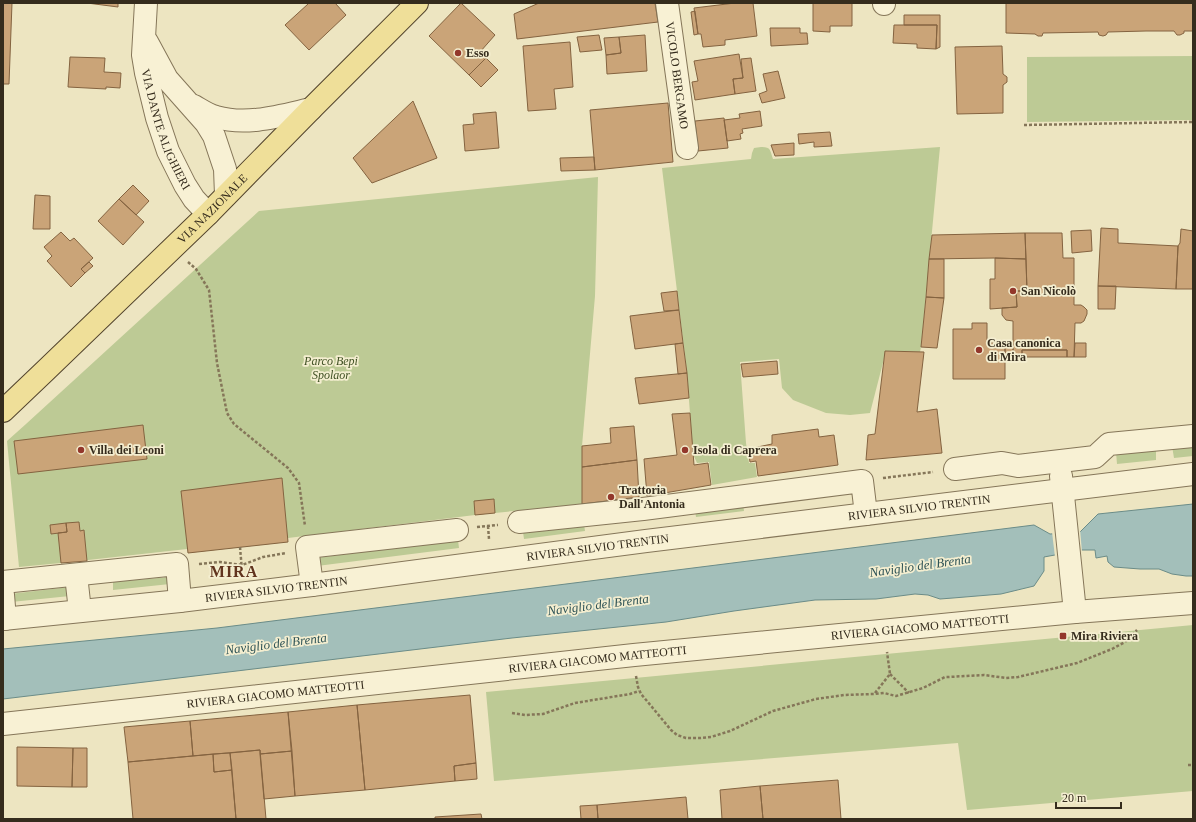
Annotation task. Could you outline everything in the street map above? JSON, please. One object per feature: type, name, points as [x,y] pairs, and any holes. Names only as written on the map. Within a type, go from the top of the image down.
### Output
[{"type":"main road","name":"VIA NAZIONALE","points":[[3,411],[208,214],[417,3]]},
{"type":"street","name":"VIA DANTE ALIGHIERI","points":[[146,3],[143,55],[157,118],[168,151],[185,185],[194,199],[208,214]]},
{"type":"street","name":"VICOLO BERGAMO","points":[[667,3],[687,148]]},
{"type":"street","name":"VIA DANTE ALIGHIERI","points":[[143,36],[167,80],[206,123],[214,136],[225,169],[226,195]]},
{"type":"street","name":"VIA DANTE ALIGHIERI","points":[[189,103],[216,117],[234,121],[255,120],[311,109]]},
{"type":"street","points":[[955,469],[1002,464],[1018,466],[1095,457],[1109,444],[1193,436]]},
{"type":"street","points":[[1058,462],[1063,490],[1075,612]]},
{"type":"street","name":"RIVIERA SILVIO TRENTIN","points":[[4,619],[180,601],[312,585],[646,541],[1193,474]]},
{"type":"street","points":[[519,522],[643,509],[862,481],[866,514]]},
{"type":"street","points":[[643,509],[646,541]]},
{"type":"street","points":[[312,585],[307,547],[457,530]]},
{"type":"street","points":[[3,582],[76,576],[177,564],[180,601]]},
{"type":"street","points":[[76,576],[80,612]]},
{"type":"street","points":[[3,596],[4,619]]},
{"type":"street","name":"RIVIERA GIACOMO MATTEOTTI","points":[[3,724],[634,656],[1075,612],[1193,604]]},
{"type":"path","points":[[1024,125],[1193,122]]},
{"type":"path","points":[[186,261],[196,269],[209,290],[217,363],[227,413],[234,424],[288,468],[299,483],[305,528]]},
{"type":"path","points":[[862,481],[955,469]]},
{"type":"path","points":[[457,530],[519,522]]},
{"type":"path","points":[[488,526],[489,540]]},
{"type":"path","points":[[240,548],[242,573]]},
{"type":"path","points":[[177,564],[220,562],[242,565],[263,557],[288,553]]},
{"type":"path","points":[[634,656],[639,691],[677,736],[686,738],[711,737],[730,732],[773,712],[816,699],[844,695],[884,693],[896,696],[923,688],[945,677],[1018,677],[1077,664],[1125,642],[1159,606]]},
{"type":"path","points":[[885,631],[890,674],[908,693]]},
{"type":"path","points":[[874,694],[890,674]]},
{"type":"path","points":[[512,713],[524,716],[543,714],[575,704],[639,691]]},
{"type":"path","points":[[1188,765],[1193,765]]},
{"type":"green space","points":[[1193,56],[1193,120],[1027,122],[1027,57]]},
{"type":"green space","points":[[940,147],[921,347],[920,352],[886,351],[870,413],[850,415],[826,413],[793,400],[782,388],[779,359],[740,362],[746,443],[749,463],[755,463],[757,477],[712,485],[709,462],[697,463],[693,454],[687,373],[662,168],[751,159],[754,148],[768,148],[770,150],[773,159]]},
{"type":"green space","name":"Parco Bepi Spolaor","points":[[598,177],[595,296],[582,446],[582,504],[475,515],[288,538],[288,542],[188,553],[187,549],[19,567],[7,441],[259,211]]},
{"type":"green space","points":[[1193,444],[1193,456],[1174,458],[1172,446]]},
{"type":"green space","points":[[1156,448],[1156,460],[1117,464],[1116,452]]},
{"type":"green space","points":[[743,504],[744,511],[696,517],[695,510]]},
{"type":"green space","points":[[584,524],[585,531],[524,539],[523,532]]},
{"type":"green space","points":[[458,540],[459,548],[317,566],[316,558]]},
{"type":"green space","points":[[170,577],[170,584],[113,590],[113,582]]},
{"type":"green space","points":[[69,587],[70,596],[11,602],[10,594]]},
{"type":"green space","points":[[1193,625],[1193,791],[967,810],[958,743],[494,781],[486,692]]},
{"type":"water","name":"Naviglio del Brenta","points":[[1193,504],[1193,576],[1172,574],[1159,569],[1114,567],[1108,562],[1107,556],[1096,558],[1095,550],[1082,550],[1044,557],[1044,571],[1034,586],[1001,594],[940,599],[928,595],[915,594],[876,599],[815,600],[666,622],[512,638],[3,699],[3,649],[217,628],[1034,525],[1050,534],[1080,532],[1098,514]]},
{"type":"pier","points":[[1080,529],[1082,552],[1055,557],[1052,532]]},
{"type":"building","points":[[3,3],[12,3],[9,84],[3,84]]},
{"type":"building","points":[[87,3],[118,3],[118,7]]},
{"type":"building","points":[[307,3],[335,3],[346,15],[309,50],[285,25],[308,4]]},
{"type":"building","points":[[461,3],[495,35],[480,52],[486,58],[469,75],[429,36]]},
{"type":"building","points":[[539,3],[655,3],[658,22],[517,39],[514,14]]},
{"type":"building","points":[[735,3],[753,3],[757,36],[725,40],[725,45],[703,47],[701,34],[698,34],[694,8]]},
{"type":"building","points":[[813,3],[852,3],[852,26],[830,26],[830,32],[813,31]]},
{"type":"building","points":[[1006,3],[1193,3],[1193,31],[1184,31],[1184,33],[1180,35],[1177,35],[1174,31],[1108,32],[1103,36],[1099,35],[1098,32],[1043,33],[1042,36],[1035,34],[1006,33]]},
{"type":"building","points":[[695,11],[698,34],[694,35],[691,12]]},
{"type":"building","points":[[904,15],[940,15],[940,47],[936,49],[937,25],[904,25]]},
{"type":"building","points":[[894,25],[937,25],[936,49],[917,48],[917,44],[893,43]]},
{"type":"building","points":[[770,28],[800,28],[800,33],[807,33],[808,44],[771,46]]},
{"type":"building","points":[[599,35],[602,50],[580,52],[577,37]]},
{"type":"building","points":[[645,35],[647,71],[607,74],[606,55],[621,53],[619,37]]},
{"type":"building","points":[[619,37],[621,53],[606,55],[604,38]]},
{"type":"building","points":[[570,42],[573,87],[554,89],[556,109],[528,111],[523,46]]},
{"type":"building","points":[[1002,46],[1003,74],[1007,77],[1007,82],[1003,85],[1003,113],[957,114],[955,47]]},
{"type":"building","points":[[739,54],[743,78],[733,79],[735,94],[695,100],[692,82],[698,81],[694,61]]},
{"type":"building","points":[[70,57],[105,58],[104,72],[121,73],[120,88],[106,87],[106,89],[68,87]]},
{"type":"building","points":[[486,58],[498,70],[481,87],[469,75]]},
{"type":"building","points":[[751,58],[756,91],[735,94],[733,79],[743,78],[741,59]]},
{"type":"building","points":[[778,71],[785,98],[762,103],[759,94],[767,91],[763,74]]},
{"type":"building","points":[[413,101],[437,158],[372,183],[353,158]]},
{"type":"building","points":[[668,103],[673,162],[595,170],[590,110]]},
{"type":"building","points":[[760,111],[762,126],[742,129],[743,133],[740,134],[741,139],[727,141],[724,120],[740,118],[739,114]]},
{"type":"building","points":[[496,112],[499,148],[465,151],[463,125],[474,124],[473,114]]},
{"type":"building","points":[[724,118],[728,148],[698,151],[695,121]]},
{"type":"building","points":[[830,132],[832,146],[814,147],[814,142],[799,144],[798,134]]},
{"type":"building","points":[[794,143],[794,155],[775,156],[771,145]]},
{"type":"building","points":[[594,157],[595,170],[561,171],[560,158]]},
{"type":"building","points":[[133,185],[149,201],[136,215],[119,199]]},
{"type":"building","points":[[35,195],[50,196],[50,229],[33,229]]},
{"type":"building","points":[[119,199],[144,222],[123,245],[98,221]]},
{"type":"building","points":[[1101,228],[1118,229],[1118,243],[1178,246],[1176,289],[1098,286]]},
{"type":"building","points":[[1181,229],[1193,231],[1193,289],[1176,289],[1178,246],[1180,243]]},
{"type":"building","points":[[1091,230],[1092,251],[1072,253],[1071,231]]},
{"type":"building","points":[[61,232],[70,241],[74,238],[93,258],[81,269],[85,273],[71,287],[47,261],[52,256],[44,247]]},
{"type":"building","points":[[1025,233],[1062,233],[1063,258],[1074,258],[1074,305],[1081,305],[1084,307],[1087,310],[1087,314],[1084,321],[1081,323],[1075,323],[1074,357],[1067,357],[1067,350],[1022,350],[1022,357],[1013,357],[1013,321],[1006,320],[1002,315],[1002,308],[1017,307],[1016,291],[1027,291]]},
{"type":"building","points":[[1025,233],[1026,259],[929,259],[932,235]]},
{"type":"building","points":[[995,258],[1026,259],[1027,291],[1016,291],[1017,307],[990,309],[990,279],[995,279]]},
{"type":"building","points":[[929,259],[944,259],[944,298],[926,297]]},
{"type":"building","points":[[89,262],[93,266],[85,273],[81,269]]},
{"type":"building","points":[[1098,286],[1116,286],[1115,309],[1098,309]]},
{"type":"building","points":[[677,291],[679,310],[664,311],[661,293]]},
{"type":"building","points":[[926,297],[944,298],[937,348],[921,347]]},
{"type":"building","points":[[679,310],[683,343],[635,349],[630,316]]},
{"type":"building","name":"Casa canonica di Mira","points":[[972,323],[987,323],[987,343],[1005,343],[1005,379],[953,379],[953,329],[972,329]]},
{"type":"building","points":[[683,343],[687,373],[678,374],[675,344]]},
{"type":"building","points":[[1005,343],[1013,343],[1013,357],[1005,357]]},
{"type":"building","points":[[1075,343],[1086,343],[1086,357],[1074,357]]},
{"type":"building","points":[[1022,350],[1067,350],[1067,357],[1022,357]]},
{"type":"building","points":[[885,351],[924,352],[917,412],[937,409],[942,453],[866,460],[868,435],[875,434]]},
{"type":"building","points":[[777,361],[778,374],[743,377],[741,364]]},
{"type":"building","points":[[687,373],[689,398],[639,404],[635,378]]},
{"type":"building","points":[[690,413],[694,465],[708,463],[711,485],[647,496],[644,459],[677,455],[672,414]]},
{"type":"building","name":"Villa dei Leoni","points":[[143,425],[147,459],[18,474],[14,441]]},
{"type":"building","points":[[634,426],[637,460],[582,467],[582,446],[611,443],[610,428]]},
{"type":"building","points":[[818,429],[819,437],[834,435],[838,465],[758,476],[756,461],[750,462],[748,449],[772,444],[772,435]]},
{"type":"building","points":[[637,460],[639,497],[582,504],[582,467]]},
{"type":"building","points":[[282,478],[288,542],[188,553],[181,491]]},
{"type":"building","points":[[494,499],[495,513],[475,515],[474,501]]},
{"type":"building","points":[[79,522],[80,531],[84,530],[87,561],[61,563],[58,533],[67,532],[66,523]]},
{"type":"building","points":[[66,523],[67,532],[51,534],[50,525]]},
{"type":"building","points":[[470,695],[476,763],[454,766],[455,781],[365,790],[357,705]]},
{"type":"building","points":[[357,705],[365,790],[295,796],[288,712]]},
{"type":"building","points":[[288,712],[292,751],[260,754],[260,750],[193,756],[190,721]]},
{"type":"building","points":[[190,721],[193,756],[128,762],[124,727]]},
{"type":"building","points":[[17,747],[73,748],[72,787],[17,786]]},
{"type":"building","points":[[73,748],[87,748],[87,787],[72,787]]},
{"type":"building","points":[[260,750],[266,819],[236,819],[230,753]]},
{"type":"building","points":[[292,751],[295,796],[264,799],[260,754]]},
{"type":"building","points":[[230,753],[232,770],[214,772],[213,754]]},
{"type":"building","points":[[213,754],[214,772],[232,770],[236,819],[133,819],[128,762]]},
{"type":"building","points":[[476,763],[477,779],[455,781],[454,766]]},
{"type":"building","points":[[838,780],[841,819],[763,819],[760,786]]},
{"type":"building","points":[[760,786],[763,819],[722,819],[720,790]]},
{"type":"building","points":[[686,797],[688,819],[598,819],[597,805]]},
{"type":"building","points":[[597,805],[598,819],[581,819],[580,806]]},
{"type":"building","points":[[481,814],[482,819],[435,819],[435,817]]},
{"type":"place","name":"Esso","points":[[458,53]]},
{"type":"place","name":"San Nicolò","points":[[1013,291]]},
{"type":"place","name":"Casa canonica di Mira","points":[[979,350]]},
{"type":"place","name":"Villa dei Leoni","points":[[81,450]]},
{"type":"place","name":"Isola di Caprera","points":[[685,450]]},
{"type":"place","name":"Trattoria Dall'Antonia","points":[[611,497]]},
{"type":"place","name":"Mira Riviera","points":[[1063,636]]},
{"type":"district","name":"MIRA","points":[[234,571]]}]
